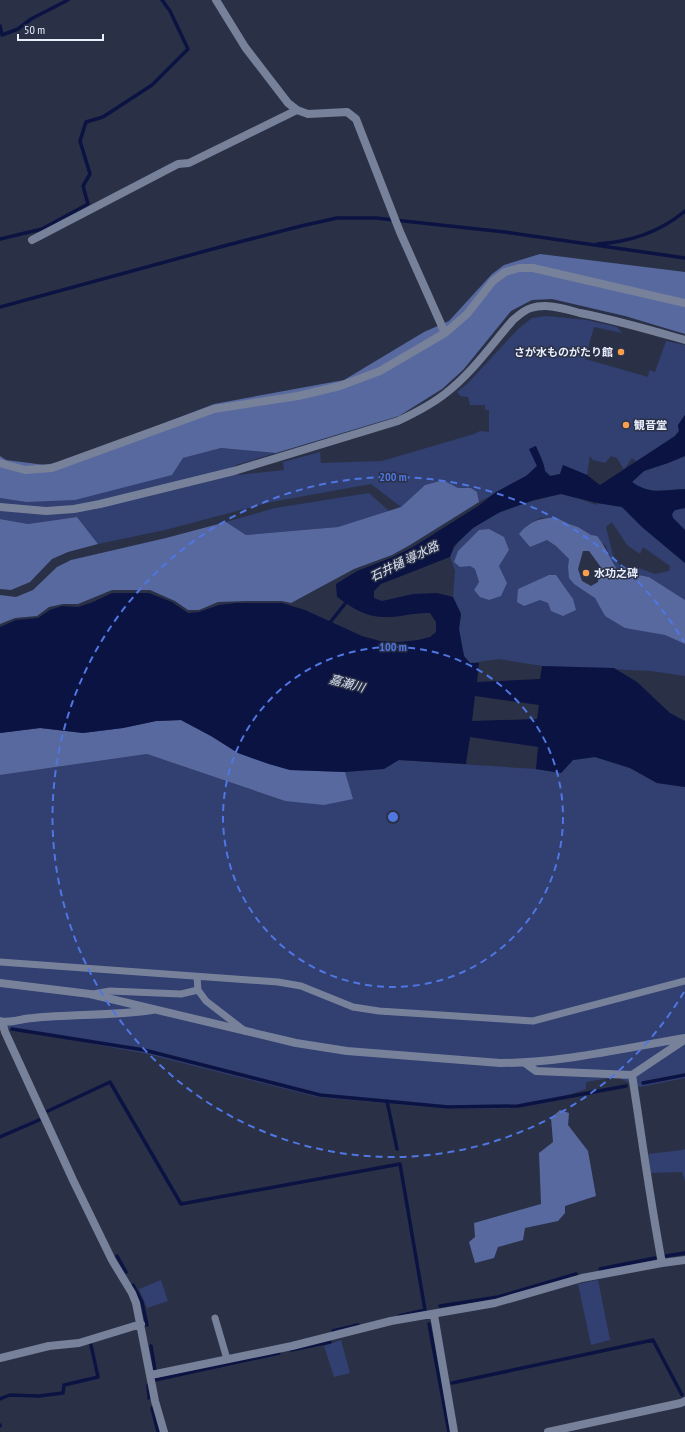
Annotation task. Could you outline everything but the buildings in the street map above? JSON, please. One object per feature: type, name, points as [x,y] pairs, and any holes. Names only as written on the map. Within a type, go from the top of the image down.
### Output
[{"type":"street","points":[[216,0],[245,47],[288,103],[297,110],[308,114],[347,112],[356,119],[400,232],[445,333]]},
{"type":"street","points":[[32,240],[178,164],[189,163],[297,110]]},
{"type":"street","points":[[0,463],[25,470],[52,468],[214,409],[298,396],[340,386],[380,371],[445,333],[466,314],[493,280],[505,272],[519,268],[533,268],[685,303]]},
{"type":"street","points":[[0,507],[46,511],[74,509],[100,504],[234,471],[398,421],[423,409],[447,393],[467,374],[513,320],[522,312],[531,308],[546,306],[563,309],[620,322],[685,340]]},
{"type":"street","points":[[0,983],[90,994],[296,1043],[348,1051],[500,1063],[525,1063],[551,1061],[685,1039]]},
{"type":"street","points":[[157,1010],[134,1013],[1,1021],[70,1173],[112,1260],[132,1293],[136,1303],[155,1401],[164,1432]]},
{"type":"street","points":[[525,1063],[536,1071],[632,1075],[685,1039]]},
{"type":"street","points":[[632,1075],[644,1150],[650,1204],[662,1263]]},
{"type":"street","points":[[151,1375],[292,1346],[391,1321],[434,1315],[495,1303],[582,1278],[685,1260]]},
{"type":"street","points":[[434,1315],[454,1432]]},
{"type":"street","points":[[0,1358],[49,1346],[79,1343],[141,1324]]},
{"type":"street","points":[[550,1432],[685,1401]]},
{"type":"lane","points":[[0,962],[278,982],[301,986],[353,1007],[379,1012],[533,1021],[685,981]]},
{"type":"lane","points":[[197,977],[198,990],[206,1001],[245,1031]]},
{"type":"lane","points":[[90,994],[110,991],[181,994],[198,990]]},
{"type":"lane","points":[[215,1318],[227,1359]]},
{"type":"shaded area","points":[[540,254],[685,272],[685,334],[625,316],[552,299],[532,300],[511,311],[463,370],[442,389],[399,416],[276,453],[221,448],[183,458],[172,475],[75,500],[26,502],[0,498],[0,456],[6,460],[45,465],[68,460],[214,404],[344,380],[424,332],[449,321],[492,274],[504,265]]},
{"type":"shaded area","points":[[546,316],[587,320],[617,327],[622,333],[594,327],[585,359],[648,377],[649,370],[655,372],[666,341],[685,345],[685,415],[678,425],[679,431],[675,436],[637,462],[632,458],[624,470],[617,458],[611,456],[605,463],[593,460],[590,456],[587,475],[563,465],[560,474],[551,476],[545,471],[535,446],[530,449],[537,466],[527,476],[479,502],[477,492],[471,488],[458,488],[443,480],[425,485],[401,507],[371,484],[271,502],[165,530],[98,544],[77,517],[28,524],[0,519],[0,498],[26,502],[171,475],[183,458],[221,448],[276,453],[236,465],[239,475],[284,470],[283,462],[320,452],[321,463],[382,461],[480,431],[489,432],[489,410],[485,410],[485,405],[470,405],[468,397],[460,396],[457,392],[468,383],[518,329],[532,318]]},
{"type":"shaded area","points":[[685,456],[685,489],[653,491],[642,489],[632,482],[644,471]]},
{"type":"shaded area","points":[[443,480],[458,488],[471,488],[477,492],[479,502],[392,555],[354,569],[291,603],[282,601],[218,602],[199,610],[188,610],[175,601],[150,590],[112,590],[78,604],[63,604],[49,607],[37,616],[15,618],[0,624],[0,595],[16,597],[33,590],[57,567],[71,560],[166,538],[226,522],[246,535],[338,527],[401,507],[425,485]]},
{"type":"shaded area","points":[[369,493],[389,511],[338,527],[246,535],[226,522],[275,508]]},
{"type":"shaded area","points":[[561,494],[596,505],[597,503],[622,507],[642,527],[685,563],[685,600],[649,577],[618,571],[609,558],[606,546],[578,527],[555,517],[540,518],[526,526],[556,546],[569,559],[568,568],[571,580],[594,597],[605,616],[665,635],[685,644],[685,676],[651,671],[542,666],[499,659],[470,663],[464,656],[459,629],[461,614],[453,597],[455,571],[450,557],[458,543],[482,522],[497,514],[513,507]],"holes":[[[612,522],[627,545],[640,554],[643,547],[670,566],[669,571],[655,574],[639,568],[620,566],[613,555],[606,527]],[[479,530],[509,550],[499,566],[507,583],[474,590],[479,582],[475,569],[470,566],[458,551]]]},
{"type":"shaded area","points":[[685,508],[685,530],[673,518],[672,514],[675,510]]},
{"type":"shaded area","points":[[77,517],[98,544],[68,552],[52,559],[30,582],[11,590],[0,589],[0,519],[28,524]]},
{"type":"shaded area","points":[[555,517],[578,527],[591,535],[597,536],[618,571],[649,577],[685,600],[685,644],[665,635],[625,628],[605,616],[595,598],[574,584],[569,578],[569,559],[556,546],[547,540],[530,547],[519,534],[531,523]],"holes":[[[583,551],[589,551],[600,566],[598,582],[591,586],[582,581],[578,569]]]},
{"type":"shaded area","points":[[489,529],[504,537],[509,550],[499,566],[507,583],[501,596],[489,600],[480,597],[474,590],[479,582],[475,569],[470,566],[460,567],[454,562],[458,551],[479,530]]},
{"type":"shaded area","points":[[549,575],[556,575],[573,599],[576,610],[563,616],[551,611],[548,603],[540,600],[524,606],[517,602],[518,589]]},
{"type":"shaded area","points":[[0,706],[399,760],[536,769],[561,773],[573,760],[595,757],[630,768],[657,783],[685,787],[685,1078],[640,1087],[616,1077],[586,1082],[586,1089],[548,1102],[516,1108],[449,1109],[318,1097],[143,1053],[0,1026],[0,775],[147,754],[285,801],[353,799],[40,728],[0,733]]},
{"type":"shaded area","points":[[181,720],[238,753],[269,764],[290,770],[345,772],[353,799],[324,805],[285,801],[147,754],[0,775],[0,733],[40,728],[83,733],[123,728],[156,721]]},
{"type":"shaded area","points":[[560,1110],[569,1113],[568,1125],[588,1151],[596,1196],[565,1206],[565,1213],[558,1221],[525,1228],[523,1240],[498,1247],[494,1258],[475,1263],[469,1242],[475,1237],[474,1223],[541,1204],[539,1153],[553,1142],[551,1118]]},
{"type":"shaded area","points":[[685,1149],[685,1181],[682,1172],[651,1173],[648,1154]]},
{"type":"shaded area","points":[[161,1280],[168,1301],[147,1308],[139,1289]]},
{"type":"shaded area","points":[[598,1280],[610,1340],[591,1345],[578,1284]]},
{"type":"shaded area","points":[[341,1340],[350,1373],[334,1377],[324,1346]]},
{"type":"water","points":[[685,415],[685,456],[644,471],[632,482],[645,489],[657,491],[685,489],[685,508],[675,510],[672,514],[673,518],[685,530],[685,563],[642,527],[622,507],[597,503],[561,494],[534,500],[500,512],[473,528],[454,546],[450,557],[381,584],[374,591],[374,598],[382,601],[413,594],[437,593],[453,597],[461,614],[459,629],[464,656],[470,663],[479,663],[477,682],[540,679],[542,666],[614,668],[637,682],[670,713],[685,721],[685,787],[657,783],[630,768],[595,757],[573,760],[561,773],[536,769],[538,747],[470,737],[466,764],[399,760],[384,769],[345,772],[290,770],[269,764],[238,753],[181,720],[156,721],[123,728],[83,733],[40,728],[0,733],[0,627],[16,620],[38,618],[50,610],[62,606],[78,607],[112,593],[149,593],[172,602],[188,613],[199,612],[219,605],[236,603],[282,603],[305,610],[362,636],[380,641],[399,642],[430,637],[436,632],[436,622],[430,613],[418,613],[395,617],[376,617],[353,608],[337,597],[336,584],[357,571],[393,557],[413,547],[478,506],[496,492],[526,476],[537,466],[529,449],[536,446],[543,461],[545,471],[550,476],[560,474],[563,465],[587,475],[600,485],[675,436],[679,431],[678,425]],"holes":[[[475,696],[539,705],[537,719],[472,721]]]},
{"type":"waterway","points":[[0,26],[2,35],[18,29],[31,19],[68,0]]},
{"type":"waterway","points":[[0,239],[42,229],[88,204],[83,186],[90,174],[80,141],[86,122],[103,117],[152,85],[188,49],[170,11],[162,0]]},
{"type":"waterway","points":[[597,244],[621,241],[644,235],[665,225],[685,211]]},
{"type":"waterway","points":[[0,307],[220,247],[337,218],[376,218],[505,232],[685,258]]},
{"type":"waterway","points":[[328,625],[348,600]]},
{"type":"waterway","points":[[12,1029],[144,1050],[320,1095],[448,1107],[518,1106],[626,1086]]},
{"type":"waterway","points":[[643,1083],[685,1075]]},
{"type":"waterway","points":[[48,1111],[110,1082],[181,1204],[400,1164],[425,1310],[399,1316]]},
{"type":"waterway","points":[[387,1101],[397,1149]]},
{"type":"waterway","points":[[0,1137],[39,1120]]},
{"type":"waterway","points":[[666,1256],[685,1253]]},
{"type":"waterway","points":[[117,1256],[126,1272]]},
{"type":"waterway","points":[[600,1269],[655,1258]]},
{"type":"waterway","points":[[440,1306],[498,1297],[576,1274]]},
{"type":"waterway","points":[[133,1285],[142,1302],[147,1325]]},
{"type":"waterway","points":[[429,1324],[449,1432]]},
{"type":"waterway","points":[[333,1331],[358,1325]]},
{"type":"waterway","points":[[452,1383],[653,1340],[682,1395]]},
{"type":"waterway","points":[[291,1350],[330,1342]]},
{"type":"waterway","points":[[0,1399],[10,1395],[39,1396],[63,1393],[64,1385],[98,1377],[91,1345]]},
{"type":"waterway","points":[[151,1346],[155,1370]]},
{"type":"waterway","points":[[155,1380],[279,1353]]},
{"type":"waterway","points":[[148,1385],[149,1398]]},
{"type":"waterway","points":[[152,1408],[158,1432]]},
{"type":"place","name":"さが水ものがたり館","points":[[621,352]]},
{"type":"place","name":"観音堂","points":[[626,425]]},
{"type":"place","name":"水功之碑","points":[[586,573]]},
{"type":"water label","name":"石井樋 導水路","points":[[404,561]]},
{"type":"water label","name":"嘉瀬川","points":[[347,683]]}]
